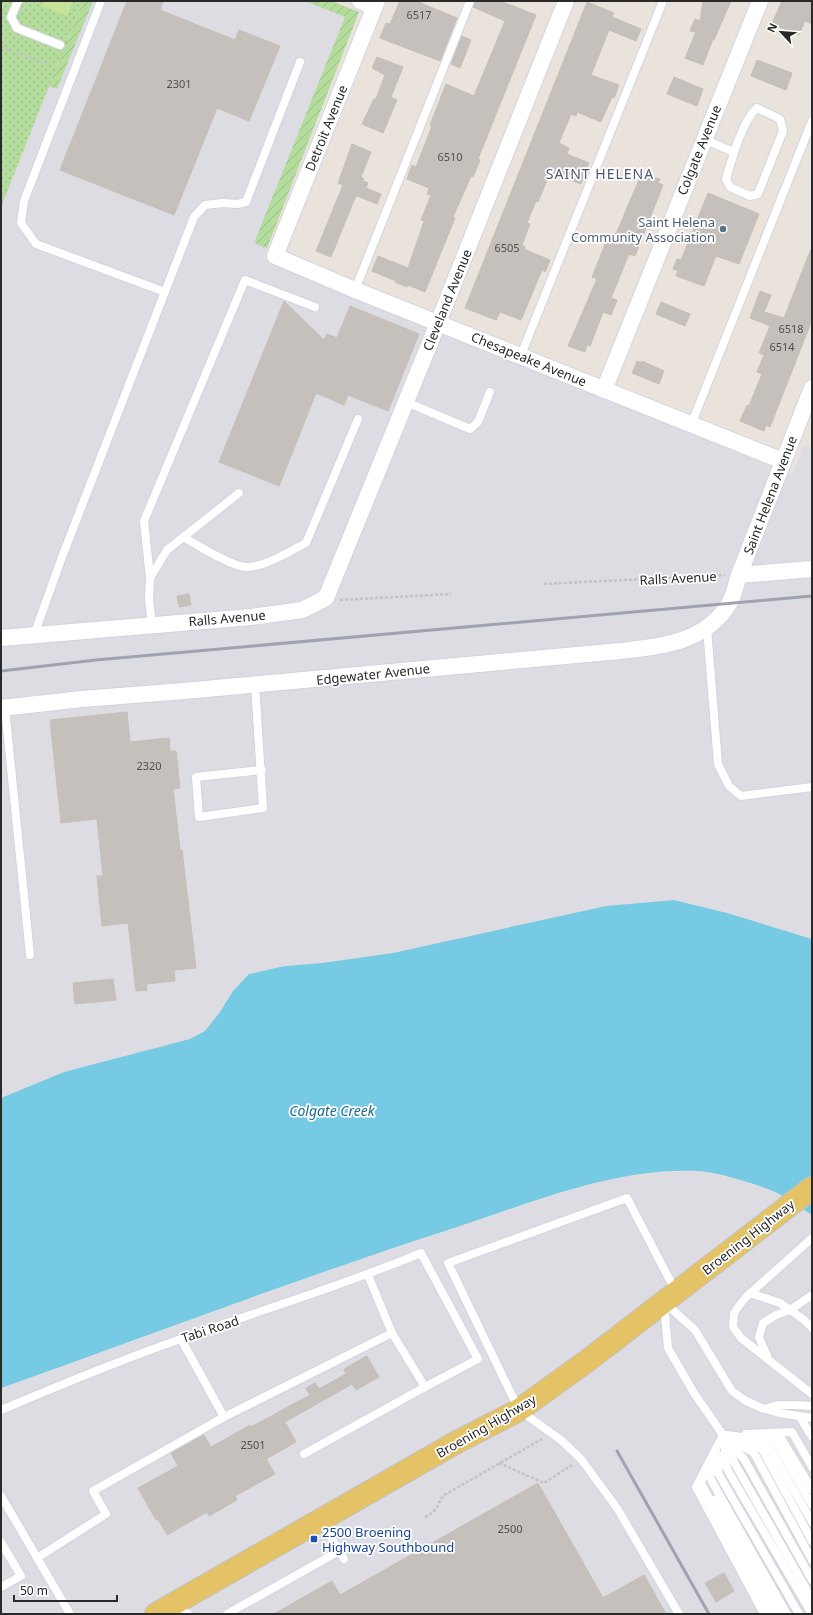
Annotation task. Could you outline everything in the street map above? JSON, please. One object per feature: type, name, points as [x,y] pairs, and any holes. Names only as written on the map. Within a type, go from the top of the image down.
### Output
[{"type":"main road","name":"Broening Highway","points":[[172,1611],[321,1520],[457,1442],[519,1410],[587,1361],[812,1188]]},
{"type":"street","name":"Cleveland Avenue","points":[[326,598],[438,323],[566,1]]},
{"type":"street","name":"Colgate Avenue","points":[[604,390],[760,1]]},
{"type":"street","name":"Detroit Avenue","points":[[276,256],[370,3]]},
{"type":"street","name":"Chesapeake Avenue","points":[[276,256],[355,290],[521,355],[604,390],[783,461]]},
{"type":"street","name":"Saint Helena Avenue","points":[[730,603],[739,575],[812,388]]},
{"type":"street","points":[[739,575],[812,569]]},
{"type":"street","name":"Ralls Avenue","points":[[4,636],[34,635],[251,616],[302,610],[326,598]]},
{"type":"street","name":"Edgewater Avenue","points":[[3,708],[82,699],[657,647],[676,643],[707,628],[730,603]]},
{"type":"lane","points":[[18,1],[11,18],[17,28],[60,45]]},
{"type":"lane","points":[[102,1],[24,201],[21,223],[36,244],[165,292]]},
{"type":"lane","points":[[355,290],[470,1]]},
{"type":"lane","points":[[521,355],[663,1]]},
{"type":"lane","points":[[34,635],[62,557],[194,217],[205,205],[223,203],[237,204],[246,202],[300,62]]},
{"type":"lane","points":[[757,108],[780,119],[783,131],[758,194],[750,196],[730,187],[726,178],[734,152],[751,113],[757,108]]},
{"type":"lane","points":[[691,425],[812,121]]},
{"type":"lane","points":[[704,139],[734,152]]},
{"type":"lane","points":[[152,624],[149,599],[150,578],[144,521],[245,280],[315,307]]},
{"type":"lane","points":[[406,402],[470,429],[478,422],[490,392]]},
{"type":"lane","points":[[183,537],[229,562],[246,568],[270,561],[306,543],[358,419]]},
{"type":"lane","points":[[150,578],[167,550],[240,493]]},
{"type":"lane","points":[[707,628],[718,764],[728,786],[741,796],[812,787]]},
{"type":"lane","points":[[255,684],[262,770],[264,808],[199,817],[196,777],[262,770]]},
{"type":"lane","points":[[3,708],[30,955]]},
{"type":"lane","points":[[679,1614],[617,1508],[581,1459],[561,1440],[519,1410],[448,1263],[627,1198],[670,1297],[695,1330],[732,1391],[746,1401],[764,1409],[800,1417],[812,1418]]},
{"type":"lane","points":[[812,1238],[750,1293],[734,1313],[733,1327],[741,1338],[812,1394]]},
{"type":"lane","name":"Tabi Road","points":[[1,1410],[77,1378],[181,1338],[368,1275],[421,1253],[478,1359],[425,1387]]},
{"type":"lane","points":[[304,1454],[425,1387],[392,1333],[368,1275]]},
{"type":"lane","points":[[750,1293],[780,1303],[812,1328]]},
{"type":"lane","points":[[768,1359],[759,1337],[763,1323],[776,1315],[790,1310],[812,1295]]},
{"type":"lane","points":[[670,1297],[668,1348],[694,1392],[723,1435],[744,1459],[812,1580]]},
{"type":"lane","points":[[37,1558],[106,1514],[93,1491],[224,1417],[392,1333]]},
{"type":"lane","points":[[181,1338],[224,1417]]},
{"type":"lane","points":[[764,1409],[778,1405],[797,1404],[812,1406]]},
{"type":"lane","points":[[800,1417],[812,1437]]},
{"type":"lane","points":[[723,1435],[792,1432],[812,1467]]},
{"type":"lane","points":[[723,1435],[781,1438],[812,1490]]},
{"type":"lane","points":[[723,1435],[775,1441],[812,1506]]},
{"type":"lane","points":[[723,1435],[768,1445],[812,1522]]},
{"type":"lane","points":[[723,1435],[762,1449],[812,1541]]},
{"type":"lane","points":[[723,1435],[754,1453],[812,1560]]},
{"type":"lane","points":[[723,1435],[736,1464],[812,1599]]},
{"type":"lane","points":[[723,1435],[696,1487],[764,1614]]},
{"type":"lane","points":[[723,1435],[701,1483],[771,1614]]},
{"type":"lane","points":[[723,1435],[705,1481],[779,1614]]},
{"type":"lane","points":[[723,1435],[710,1478],[787,1614]]},
{"type":"lane","points":[[723,1435],[718,1473],[799,1614]]},
{"type":"lane","points":[[723,1435],[726,1468],[812,1614]]},
{"type":"lane","points":[[1,1496],[70,1614]]},
{"type":"lane","points":[[321,1520],[344,1559]]},
{"type":"lane","points":[[1,1587],[21,1576],[2,1545]]},
{"type":"lane","points":[[227,1614],[339,1551]]},
{"type":"path","points":[[1,47],[49,65]]},
{"type":"path","name":"Ralls Avenue","points":[[544,584],[739,575]]},
{"type":"path","points":[[326,598],[341,600],[452,594]]},
{"type":"path","points":[[425,1517],[434,1513],[441,1498],[446,1494],[551,1433]]},
{"type":"path","points":[[499,1463],[544,1483],[581,1459]]},
{"type":"shaded area","points":[[83,1],[331,1],[359,12],[263,259],[792,475],[805,445],[812,448],[812,939],[727,913],[674,900],[606,906],[393,953],[322,963],[285,966],[220,1012],[205,1031],[190,1039],[64,1072],[1,1098],[1,207]]},
{"type":"shaded area","points":[[698,1171],[740,1180],[779,1194],[812,1215],[812,1614],[1,1614],[1,1388],[388,1249],[570,1190],[618,1177]]},
{"type":"green space","points":[[1,1],[83,1],[1,207]]},
{"type":"green space","points":[[44,1],[73,1],[67,16],[42,6]]},
{"type":"green space","points":[[83,1],[93,1],[57,89],[49,86]]},
{"type":"green space","points":[[305,1],[331,1],[359,12],[267,248],[254,243],[345,17]]},
{"type":"water","name":"Colgate Creek","points":[[674,900],[727,913],[812,939],[812,1215],[771,1190],[706,1172],[667,1171],[607,1180],[549,1196],[405,1244],[1,1388],[1,1098],[64,1072],[190,1039],[205,1031],[220,1012],[233,991],[249,974],[285,966],[322,963],[393,953],[606,906]]},
{"type":"building","points":[[127,1],[163,1],[160,10],[235,40],[239,30],[280,46],[249,121],[217,108],[174,215],[60,170]]},
{"type":"building","points":[[400,1],[416,1],[457,18],[440,61],[380,38],[386,23],[390,24]]},
{"type":"building","points":[[475,1],[500,1],[536,15],[478,159],[480,160],[473,177],[471,176],[453,217],[455,218],[425,292],[408,285],[407,287],[372,271],[378,256],[408,268],[424,221],[421,220],[431,195],[427,194],[429,188],[407,179],[412,165],[416,167],[446,84],[474,96],[505,21],[473,7]]},
{"type":"building","points":[[703,1],[731,1],[714,40],[713,39],[703,65],[685,58],[696,32],[690,31],[695,19],[700,21]]},
{"type":"building","points":[[782,1],[812,1],[812,24],[805,21],[799,35],[772,24]]},
{"type":"building","points":[[587,2],[614,13],[612,17],[641,29],[636,41],[609,30],[591,75],[619,85],[614,98],[612,97],[601,122],[577,112],[576,116],[571,114],[559,143],[569,148],[567,154],[589,163],[581,184],[550,173],[538,202],[536,201],[527,223],[530,224],[522,245],[525,247],[524,249],[550,260],[545,272],[542,270],[521,320],[500,312],[496,320],[465,308]]},
{"type":"building","points":[[462,36],[471,40],[460,68],[451,64]]},
{"type":"building","points":[[377,57],[403,67],[391,97],[397,100],[383,133],[362,124],[374,99],[376,99],[385,75],[372,68]]},
{"type":"building","points":[[757,60],[792,73],[786,90],[751,76]]},
{"type":"building","points":[[674,77],[703,89],[697,106],[667,94]]},
{"type":"building","points":[[352,144],[371,152],[361,177],[364,179],[363,181],[368,183],[366,188],[381,194],[377,204],[357,196],[355,198],[331,257],[316,251],[343,185],[338,183]]},
{"type":"building","points":[[641,175],[660,179],[658,183],[663,185],[635,256],[629,254],[611,298],[617,300],[611,315],[603,312],[590,346],[587,345],[585,352],[568,346],[597,279],[592,277],[608,237],[612,239],[614,233],[616,234]]},
{"type":"building","name":"Saint Helena Community Association","points":[[708,193],[759,214],[739,264],[716,256],[704,286],[676,276],[678,271],[673,269],[677,259],[681,260]]},
{"type":"building","points":[[811,249],[812,320],[770,427],[766,425],[764,431],[740,421],[747,405],[749,406],[762,374],[757,372],[764,355],[759,353],[770,326],[750,318],[760,291],[771,295],[764,312],[784,318]]},
{"type":"building","points":[[284,301],[324,340],[327,334],[337,338],[350,306],[419,334],[388,411],[348,395],[344,405],[316,393],[279,486],[219,462]]},
{"type":"building","points":[[661,302],[690,314],[685,326],[656,314]]},
{"type":"building","points":[[637,361],[641,363],[642,361],[664,371],[659,384],[632,373]]},
{"type":"building","points":[[189,594],[191,605],[179,607],[177,596]]},
{"type":"building","points":[[127,712],[130,742],[169,738],[170,751],[176,751],[180,788],[173,789],[196,968],[174,970],[175,981],[146,984],[147,990],[136,991],[128,923],[102,926],[97,876],[103,876],[97,819],[61,823],[50,720]]},
{"type":"building","points":[[113,979],[116,1000],[75,1004],[73,983]]},
{"type":"building","points":[[367,1356],[379,1377],[356,1390],[352,1384],[285,1422],[296,1442],[266,1459],[275,1474],[235,1496],[237,1500],[209,1516],[207,1512],[167,1535],[158,1519],[156,1520],[138,1488],[178,1466],[171,1453],[204,1435],[211,1447],[250,1425],[251,1427],[310,1395],[306,1388],[315,1383],[319,1389],[346,1374],[344,1369]]},
{"type":"building","points":[[538,1483],[603,1598],[644,1575],[666,1614],[274,1614],[332,1581],[340,1595]]},
{"type":"building","points":[[724,1573],[734,1591],[716,1602],[705,1583]]},
{"type":"railway","points":[[1,671],[96,660],[812,596]]},
{"type":"railway","points":[[617,1451],[709,1614]]},
{"type":"place","name":"Saint Helena Community Association","points":[[723,229]]},
{"type":"place","name":"2500 Broening Highway Southbound","points":[[314,1539]]},
{"type":"district","name":"SAINT HELENA","points":[[600,174]]}]
